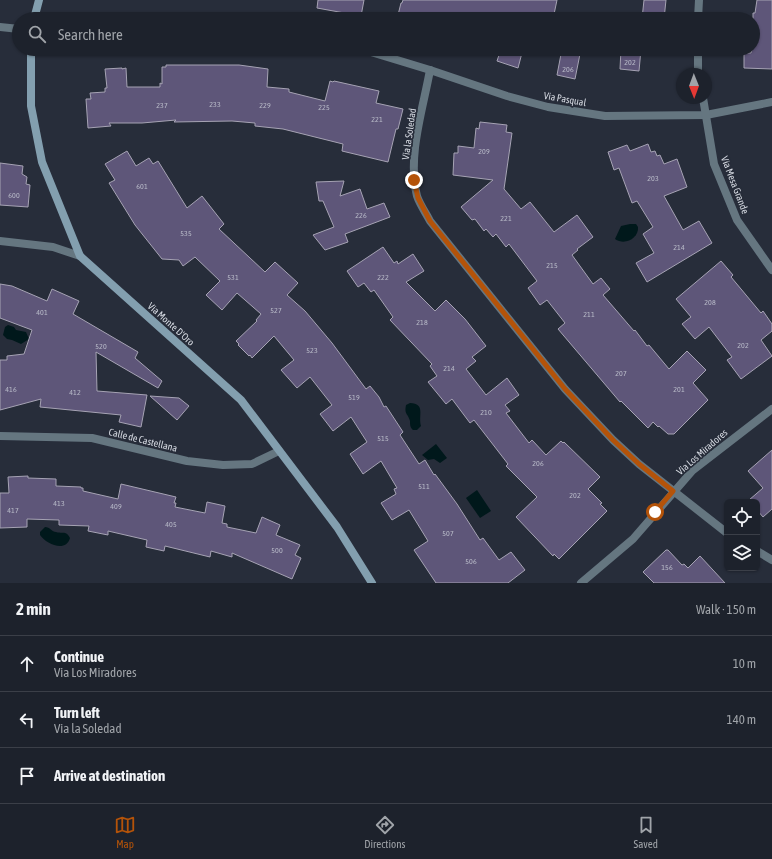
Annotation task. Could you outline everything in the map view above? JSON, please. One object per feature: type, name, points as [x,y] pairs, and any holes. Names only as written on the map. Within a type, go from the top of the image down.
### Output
[{"type":"street","points":[[35,12],[38,0]]},
{"type":"street","points":[[698,12],[699,0]]},
{"type":"street","points":[[0,27],[12,28]]},
{"type":"street","name":"Via Monte D'Oro","points":[[31,56],[31,106],[42,162],[80,256],[241,400],[337,527],[372,583]]},
{"type":"street","name":"Via Pasqual","points":[[384,56],[507,96],[556,109],[605,116],[706,115],[772,102]]},
{"type":"street","points":[[698,56],[698,68]]},
{"type":"street","name":"Via la Soledad","points":[[430,70],[415,150],[414,180],[418,198],[430,221],[565,389],[613,440],[639,464],[724,531]]},
{"type":"street","name":"Via Mesa Grande","points":[[704,104],[714,164],[738,220],[772,270]]},
{"type":"street","points":[[0,241],[53,247],[80,256]]},
{"type":"street","name":"Via Los Miradores","points":[[581,583],[633,539],[673,491],[693,470],[772,409]]},
{"type":"street","name":"Calle de Castellana","points":[[0,436],[92,438],[187,461],[224,465],[252,464],[279,451]]},
{"type":"street","points":[[760,554],[772,560]]},
{"type":"shaded area","points":[[636,224],[638,227],[638,231],[631,240],[623,242],[615,239],[621,226]]},
{"type":"shaded area","points":[[8,325],[14,327],[16,330],[26,332],[29,339],[21,344],[7,339],[3,335],[5,327]]},
{"type":"shaded area","points":[[410,403],[418,405],[420,408],[421,426],[417,430],[413,430],[411,428],[406,412],[406,405]]},
{"type":"shaded area","points":[[436,444],[447,458],[440,463],[434,459],[428,460],[422,455]]},
{"type":"shaded area","points":[[477,490],[491,511],[480,518],[466,498]]},
{"type":"shaded area","points":[[45,527],[58,533],[67,534],[70,538],[68,543],[60,546],[51,544],[40,535],[40,532]]},
{"type":"building","points":[[318,0],[364,0],[362,12],[339,12],[317,8]]},
{"type":"building","points":[[403,0],[557,0],[554,12],[399,12]]},
{"type":"building","points":[[644,0],[666,0],[665,12],[643,12]]},
{"type":"building","points":[[757,0],[772,0],[772,69],[744,68],[744,56],[760,56],[760,12],[755,12]]},
{"type":"building","points":[[499,56],[521,56],[518,68],[497,61]]},
{"type":"building","points":[[561,56],[580,56],[575,79],[557,75]]},
{"type":"building","points":[[621,56],[640,56],[639,71],[620,69]]},
{"type":"building","points":[[166,65],[239,65],[268,69],[267,87],[289,89],[289,92],[325,101],[330,81],[379,91],[376,103],[403,109],[398,129],[396,129],[388,162],[342,151],[343,144],[283,129],[255,126],[255,123],[232,121],[174,122],[176,120],[142,123],[109,123],[111,126],[88,128],[86,99],[91,99],[90,93],[105,92],[105,88],[107,88],[105,69],[126,68],[127,87],[160,87],[160,83],[162,84],[162,67],[166,67]]},
{"type":"building","points":[[480,122],[507,125],[506,132],[512,133],[504,189],[521,209],[530,202],[554,232],[577,215],[593,237],[577,249],[578,250],[572,255],[593,284],[601,278],[610,289],[603,295],[669,369],[687,351],[706,370],[693,383],[708,400],[674,434],[668,434],[653,422],[648,428],[621,401],[620,402],[558,329],[565,323],[547,300],[540,305],[528,288],[537,281],[509,244],[506,247],[496,234],[493,237],[486,229],[484,231],[475,219],[472,220],[461,207],[493,180],[453,175],[454,153],[458,153],[458,146],[474,148],[476,128],[479,129]]},
{"type":"building","points":[[648,144],[651,152],[655,151],[657,156],[660,155],[664,164],[677,159],[687,187],[664,196],[683,230],[699,221],[712,243],[647,282],[636,263],[654,253],[643,234],[653,227],[637,201],[632,203],[619,168],[614,170],[608,152],[627,145],[630,151]]},
{"type":"building","points":[[127,151],[136,166],[149,158],[153,164],[158,161],[187,208],[202,196],[224,224],[219,229],[265,272],[275,262],[298,283],[287,295],[305,311],[332,343],[366,389],[370,386],[379,397],[384,407],[386,406],[403,432],[400,435],[419,464],[425,460],[434,475],[435,474],[457,504],[480,540],[483,538],[499,560],[511,552],[525,570],[508,583],[436,583],[414,550],[428,541],[409,510],[392,520],[381,503],[396,494],[394,489],[397,488],[381,461],[363,474],[350,454],[367,442],[351,417],[333,431],[320,414],[332,405],[310,377],[297,388],[281,370],[294,360],[274,336],[252,358],[238,345],[239,344],[236,341],[257,321],[256,320],[261,314],[237,293],[222,310],[206,295],[220,281],[195,257],[183,266],[179,260],[162,259],[135,225],[109,183],[115,180],[105,164]]},
{"type":"building","points":[[0,163],[23,166],[22,174],[27,177],[26,184],[30,185],[28,207],[0,205]]},
{"type":"building","points":[[344,181],[340,196],[360,189],[367,209],[384,203],[390,217],[345,234],[348,242],[325,250],[313,235],[334,227],[323,201],[319,201],[316,182]]},
{"type":"building","points":[[383,247],[394,263],[397,261],[398,264],[413,254],[424,271],[406,282],[435,311],[446,300],[465,319],[486,346],[472,357],[476,361],[466,369],[486,395],[507,378],[519,395],[505,405],[510,411],[506,413],[529,443],[532,440],[546,455],[561,441],[563,443],[564,442],[600,477],[588,489],[602,503],[600,504],[607,511],[559,559],[554,554],[553,556],[516,517],[537,497],[506,466],[508,464],[474,420],[470,423],[452,399],[446,404],[428,382],[437,376],[430,366],[432,364],[390,320],[393,317],[374,290],[371,292],[364,283],[358,287],[347,271]]},
{"type":"building","points":[[721,261],[733,275],[731,277],[761,313],[763,311],[772,324],[772,331],[761,340],[772,356],[741,379],[727,360],[732,357],[709,327],[695,339],[682,324],[691,317],[676,299]]},
{"type":"building","points":[[0,284],[12,286],[47,301],[52,289],[79,301],[73,314],[138,352],[135,358],[162,381],[158,388],[96,352],[97,391],[147,395],[141,427],[119,422],[121,415],[40,407],[41,399],[0,410],[0,360],[7,360],[7,356],[24,354],[32,330],[0,318]]},
{"type":"building","points":[[150,396],[179,398],[189,406],[177,420]]},
{"type":"building","points":[[772,450],[772,509],[763,517],[760,514],[760,499],[750,499],[763,488],[748,471]]},
{"type":"building","points":[[28,476],[28,478],[56,479],[56,486],[81,487],[83,488],[83,491],[118,499],[121,484],[176,497],[174,503],[176,503],[175,507],[205,513],[207,502],[225,506],[222,523],[227,524],[227,527],[256,533],[262,517],[280,525],[276,535],[300,545],[295,555],[301,558],[292,579],[232,553],[232,557],[211,551],[210,557],[165,546],[164,551],[146,547],[147,540],[108,531],[108,535],[88,531],[89,526],[59,525],[59,520],[27,519],[27,527],[0,528],[0,493],[9,493],[8,477]]},
{"type":"building","points":[[666,550],[668,550],[682,565],[684,564],[688,568],[700,556],[725,583],[654,583],[643,572]]},
{"type":"route","points":[[414,180],[418,198],[430,221],[565,389],[613,440],[639,464],[673,491],[655,512]]}]
